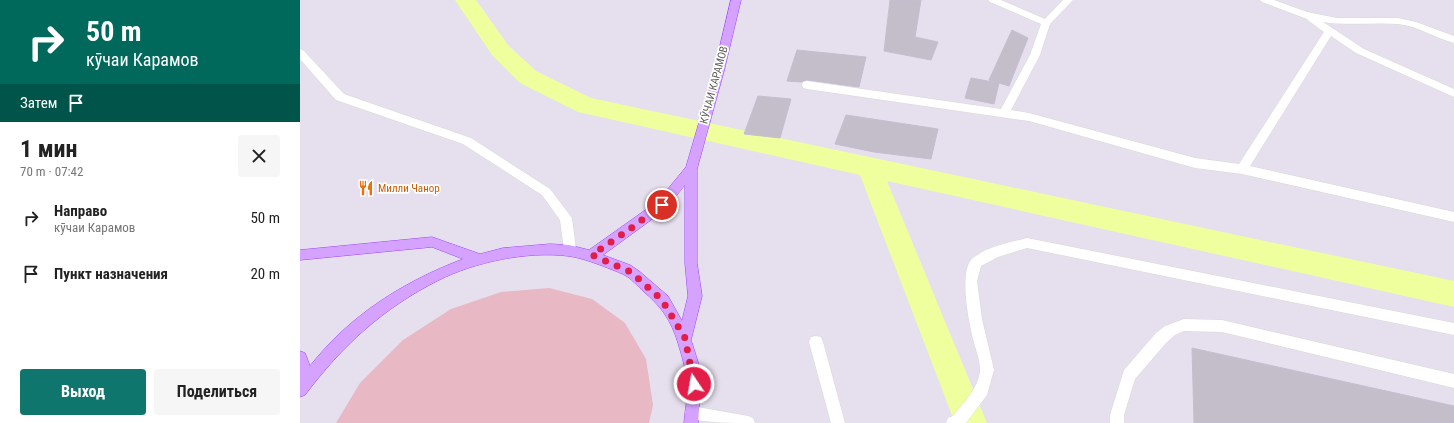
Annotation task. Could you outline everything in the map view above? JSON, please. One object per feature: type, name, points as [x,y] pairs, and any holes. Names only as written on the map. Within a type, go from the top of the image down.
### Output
[{"type":"main road","name":"КӮЧАИ КАРАМОВ","points":[[685,338],[695,296],[691,263],[691,169],[719,71],[736,0]]},
{"type":"main road","name":"КӮЧАИ КАРАМОВ","points":[[592,255],[662,205],[691,169]]},
{"type":"main road","points":[[300,255],[432,242],[478,259]]},
{"type":"main road","points":[[304,385],[338,345],[371,315],[405,291],[435,275],[478,259],[518,250],[570,250],[592,255],[631,272],[662,300],[685,338],[694,384],[692,418]]},
{"type":"main road","points":[[300,358],[304,385]]},
{"type":"lane","points":[[993,0],[1046,24]]},
{"type":"lane","points":[[1004,113],[1035,55],[1046,24],[1068,0]]},
{"type":"lane","points":[[1265,0],[1306,15],[1337,21],[1398,21],[1413,24],[1454,40]]},
{"type":"lane","points":[[1306,15],[1360,51],[1454,93]]},
{"type":"lane","points":[[1242,169],[1330,30]]},
{"type":"lane","points":[[300,53],[340,97],[467,141],[546,192],[566,218],[570,250]]},
{"type":"lane","points":[[807,85],[1029,117],[1195,163],[1242,169],[1454,217]]},
{"type":"lane","points":[[953,423],[958,421],[982,390],[987,370],[975,319],[971,281],[976,263],[995,252],[1027,243],[1454,328]]},
{"type":"lane","points":[[1117,423],[1117,415],[1129,375],[1161,338],[1170,330],[1184,325],[1222,326],[1454,381]]},
{"type":"lane","points":[[816,342],[838,423]]},
{"type":"lane","points":[[692,418],[748,423]]},
{"type":"shaded area","points":[[549,288],[592,299],[625,323],[646,359],[653,405],[649,423],[336,423],[360,383],[403,340],[451,309],[501,292]]},
{"type":"building","points":[[890,0],[921,0],[915,37],[938,42],[931,60],[884,51]]},
{"type":"building","points":[[1012,30],[1028,38],[1009,86],[989,80]]},
{"type":"building","points":[[797,50],[866,57],[859,87],[807,80],[801,82],[787,81]]},
{"type":"building","points":[[971,78],[999,83],[994,104],[965,98]]},
{"type":"building","points":[[758,96],[791,99],[780,138],[744,134]]},
{"type":"building","points":[[846,115],[938,129],[931,159],[874,152],[835,144]]},
{"type":"building","points":[[1192,348],[1454,406],[1454,423],[1194,423]]},
{"type":"waterway","points":[[465,0],[500,50],[528,77],[586,106],[869,167]]},
{"type":"waterway","points":[[869,167],[1454,294]]},
{"type":"waterway","points":[[869,167],[971,423]]},
{"type":"place","name":"Милли Чанор","points":[[366,188]]},
{"type":"route","points":[[662,205],[592,255],[631,272],[662,300],[685,338],[694,384]]}]
